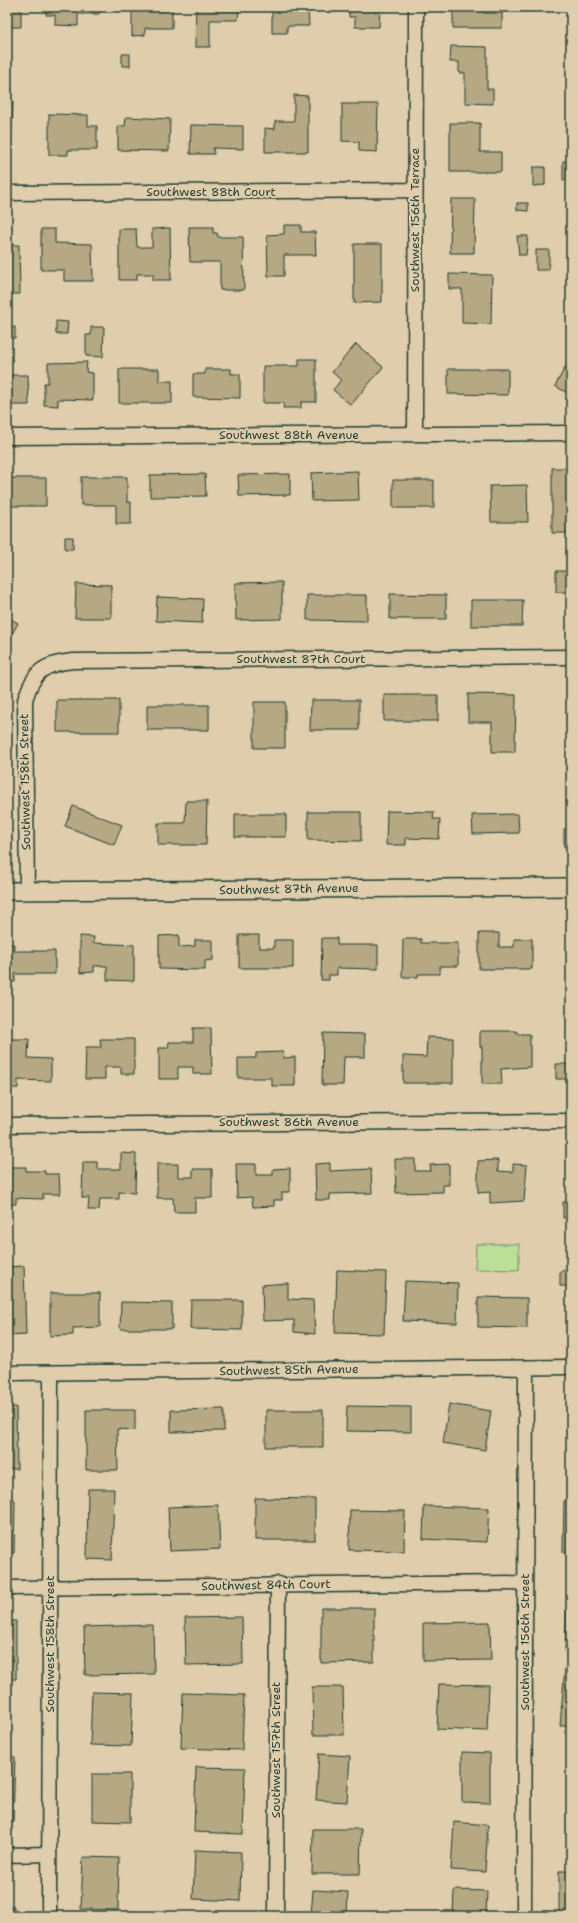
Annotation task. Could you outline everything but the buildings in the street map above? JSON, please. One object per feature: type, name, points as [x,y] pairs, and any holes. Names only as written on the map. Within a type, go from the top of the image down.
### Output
[{"type":"street","name":"Southwest 156th Terrace","points":[[415,434],[416,7]]},
{"type":"street","name":"Southwest 88th Court","points":[[7,193],[415,190]]},
{"type":"street","name":"Southwest 88th Avenue","points":[[7,437],[571,433]]},
{"type":"street","name":"Southwest 87th Court","points":[[35,675],[49,666],[73,661],[571,657]]},
{"type":"street","name":"Southwest 158th Street","points":[[27,891],[24,718],[25,700],[35,675]]},
{"type":"street","name":"Southwest 87th Avenue","points":[[7,891],[571,887]]},
{"type":"street","name":"Southwest 86th Avenue","points":[[7,1125],[571,1120]]},
{"type":"street","name":"Southwest 85th Avenue","points":[[7,1373],[571,1367]]},
{"type":"street","name":"Southwest 156th Street","points":[[524,1916],[526,1368]]},
{"type":"street","name":"Southwest 158th Street","points":[[49,1916],[51,1373]]},
{"type":"street","name":"Southwest 84th Court","points":[[7,1588],[278,1584],[525,1583]]},
{"type":"street","name":"Southwest 157th Street","points":[[276,1916],[278,1584]]},
{"type":"street","points":[[7,1854],[49,1854]]},
{"type":"green space","points":[[476,1244],[519,1244],[519,1270],[475,1269]]}]
